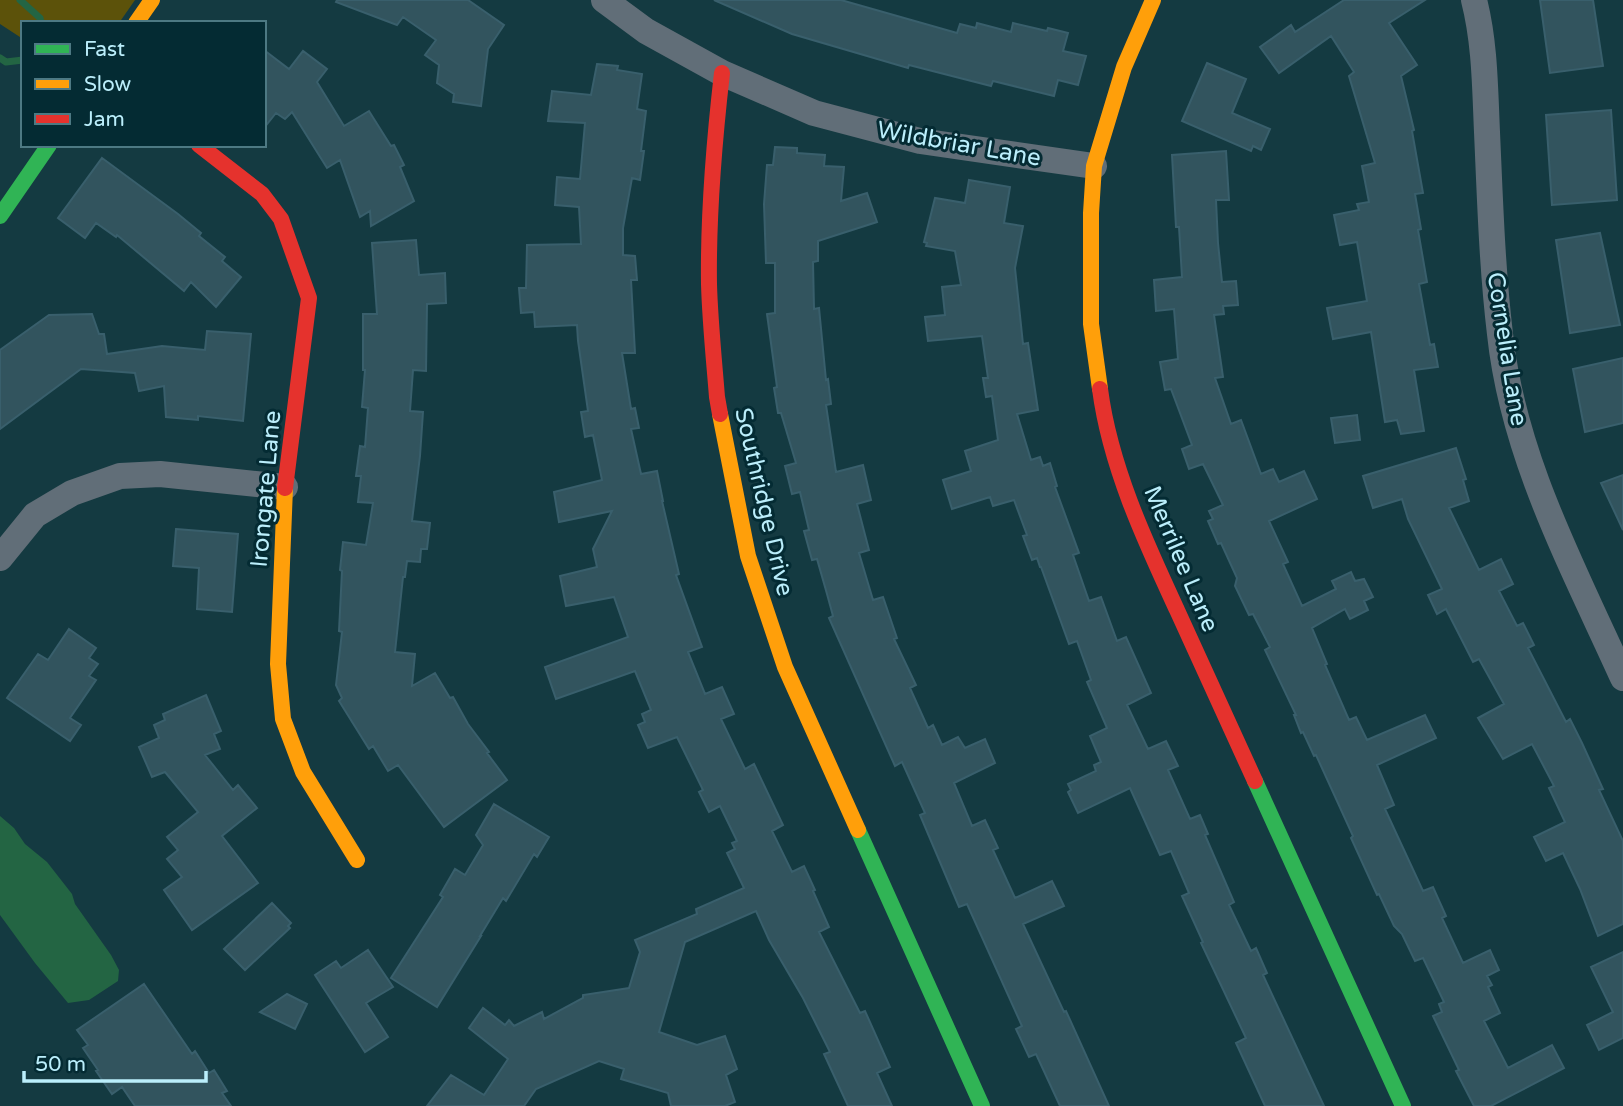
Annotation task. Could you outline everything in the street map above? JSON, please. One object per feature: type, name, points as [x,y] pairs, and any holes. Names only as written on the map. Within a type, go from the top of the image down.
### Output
[{"type":"street","points":[[137,21],[152,0]]},
{"type":"street","name":"Wildbriar Lane","points":[[604,0],[646,31],[722,73],[814,113],[920,141],[1094,166]]},
{"type":"street","name":"Merrilee Lane","points":[[1153,0],[1124,67],[1094,166],[1091,213],[1091,324],[1102,405],[1122,480],[1154,560],[1403,1106]]},
{"type":"street","name":"Cornelia Lane","points":[[1474,0],[1484,60],[1493,255],[1500,336],[1509,393],[1521,441],[1539,492],[1623,678]]},
{"type":"street","name":"Southridge Drive","points":[[722,73],[712,183],[709,285],[717,397],[748,556],[785,667],[982,1106]]},
{"type":"street","points":[[0,216],[48,147]]},
{"type":"street","name":"Irongate Lane","points":[[202,147],[261,194],[281,219],[309,298],[285,487],[278,664],[283,719],[303,772],[357,860]]},
{"type":"street","points":[[0,558],[35,515],[72,493],[120,476],[160,474],[285,487]]},
{"type":"shaded area","points":[[0,0],[135,0],[120,21],[21,21],[21,38],[0,24]]},
{"type":"shaded area","points":[[0,816],[14,828],[25,844],[47,862],[72,894],[75,904],[119,970],[118,981],[89,1000],[68,1003],[0,915]]},
{"type":"building","points":[[468,0],[504,25],[488,49],[481,106],[453,102],[454,94],[437,83],[439,65],[425,55],[436,40],[403,17],[397,25],[336,2]]},
{"type":"building","points":[[714,0],[841,0],[957,33],[960,24],[976,28],[977,23],[1011,32],[1013,23],[1047,31],[1048,28],[1068,33],[1063,51],[1086,56],[1078,85],[1058,80],[1054,96],[993,81],[991,86],[909,65],[908,68],[792,34]]},
{"type":"building","points":[[1344,0],[1425,0],[1389,23],[1417,65],[1401,76],[1414,130],[1412,131],[1423,193],[1415,194],[1427,282],[1419,284],[1430,345],[1434,344],[1438,367],[1414,370],[1424,431],[1401,434],[1397,420],[1385,422],[1371,332],[1333,339],[1327,308],[1367,301],[1357,242],[1340,245],[1334,215],[1359,210],[1357,204],[1369,202],[1362,166],[1375,163],[1349,76],[1354,72],[1331,36],[1279,73],[1260,47],[1291,25],[1295,32]]},
{"type":"building","points":[[1540,0],[1593,0],[1603,66],[1550,73]]},
{"type":"building","points":[[303,51],[327,69],[317,82],[344,126],[369,111],[391,146],[394,145],[404,165],[400,167],[414,201],[371,226],[370,211],[360,217],[340,160],[327,168],[292,112],[285,119],[276,113],[266,126],[266,52],[289,69]]},
{"type":"building","points":[[1207,63],[1246,79],[1232,113],[1270,129],[1261,150],[1253,146],[1251,151],[1182,121]]},
{"type":"building","points":[[597,64],[618,66],[617,70],[642,74],[637,109],[646,111],[641,151],[644,151],[640,180],[632,178],[623,228],[623,255],[635,256],[637,280],[631,280],[635,353],[622,353],[631,409],[635,408],[639,428],[631,429],[641,474],[657,471],[679,574],[676,575],[702,647],[688,652],[705,694],[722,687],[734,714],[721,719],[745,769],[754,764],[783,825],[772,831],[792,872],[804,866],[815,890],[813,891],[829,927],[819,932],[860,1013],[865,1011],[890,1067],[877,1073],[892,1106],[848,1106],[824,1054],[830,1052],[756,911],[685,942],[659,1032],[697,1045],[725,1036],[737,1069],[726,1075],[735,1102],[725,1106],[671,1106],[668,1093],[621,1079],[624,1069],[599,1061],[536,1089],[524,1106],[427,1106],[451,1075],[484,1095],[508,1059],[469,1028],[483,1008],[505,1025],[509,1020],[514,1026],[542,1012],[544,1019],[583,998],[583,995],[629,988],[640,952],[635,940],[697,914],[696,909],[744,888],[727,853],[735,849],[732,843],[737,841],[720,806],[709,812],[699,792],[703,790],[677,737],[648,748],[638,725],[645,722],[642,714],[651,710],[635,671],[556,699],[545,667],[628,637],[614,597],[566,606],[560,576],[597,567],[593,549],[612,511],[559,522],[554,492],[602,480],[593,435],[585,437],[581,412],[588,411],[577,325],[535,327],[534,312],[521,313],[519,288],[526,288],[527,245],[581,244],[579,207],[555,205],[557,177],[580,179],[585,123],[548,121],[552,91],[591,95]]},
{"type":"building","points":[[1611,110],[1617,200],[1552,205],[1546,115]]},
{"type":"building","points":[[775,147],[797,148],[797,153],[825,155],[824,166],[844,167],[841,201],[867,193],[877,222],[818,241],[818,261],[813,262],[814,309],[819,308],[831,404],[826,405],[836,472],[863,465],[871,500],[857,504],[869,550],[859,553],[873,600],[883,597],[897,638],[894,639],[916,685],[910,688],[928,728],[933,725],[942,745],[958,737],[965,748],[985,739],[995,763],[954,783],[972,826],[985,820],[998,848],[993,850],[1015,898],[1052,881],[1064,906],[1023,924],[1109,1106],[1060,1106],[1036,1054],[1029,1057],[1016,1029],[1022,1026],[967,904],[959,907],[920,815],[925,813],[902,762],[895,766],[829,618],[833,616],[817,559],[812,560],[804,531],[809,530],[800,492],[792,494],[785,466],[796,463],[781,413],[778,413],[774,388],[777,387],[767,314],[775,313],[775,263],[766,263],[764,204],[767,165],[773,165]]},
{"type":"building","points":[[1226,151],[1229,200],[1216,200],[1218,243],[1222,282],[1236,281],[1238,305],[1223,306],[1224,314],[1214,315],[1223,377],[1215,378],[1231,424],[1241,420],[1261,474],[1273,469],[1279,482],[1304,471],[1317,499],[1269,521],[1288,562],[1283,564],[1302,606],[1336,589],[1332,581],[1351,572],[1355,581],[1364,579],[1373,597],[1364,601],[1368,610],[1350,619],[1345,609],[1312,628],[1349,720],[1356,717],[1367,740],[1425,715],[1436,738],[1377,765],[1394,805],[1385,809],[1423,891],[1433,887],[1446,916],[1442,918],[1463,963],[1490,950],[1499,970],[1487,976],[1492,985],[1488,987],[1500,1013],[1484,1021],[1508,1068],[1552,1045],[1564,1068],[1491,1106],[1474,1106],[1456,1071],[1459,1070],[1433,1016],[1442,1012],[1439,1004],[1444,1002],[1423,958],[1415,961],[1379,894],[1377,895],[1316,755],[1314,756],[1303,732],[1301,733],[1296,715],[1265,650],[1270,647],[1253,614],[1249,615],[1235,586],[1237,578],[1208,521],[1213,519],[1209,511],[1223,505],[1203,464],[1189,469],[1182,449],[1192,445],[1171,389],[1165,390],[1160,362],[1178,359],[1174,309],[1156,311],[1154,280],[1182,277],[1172,155]]},
{"type":"building","points":[[102,158],[201,233],[199,236],[225,257],[222,261],[241,277],[216,307],[191,282],[184,291],[117,235],[116,237],[96,223],[85,238],[58,218]]},
{"type":"building","points":[[969,180],[1010,187],[1004,223],[1023,226],[1015,268],[1023,344],[1028,343],[1038,410],[1017,414],[1031,460],[1040,457],[1043,466],[1050,463],[1057,486],[1055,487],[1079,553],[1073,555],[1089,601],[1101,597],[1117,641],[1126,637],[1151,693],[1127,705],[1148,749],[1166,741],[1178,766],[1168,770],[1190,819],[1200,815],[1208,834],[1205,835],[1234,902],[1229,905],[1251,951],[1256,948],[1267,973],[1263,975],[1324,1106],[1265,1106],[1236,1043],[1246,1038],[1182,896],[1189,893],[1171,851],[1160,855],[1130,788],[1078,813],[1068,792],[1071,790],[1068,784],[1096,771],[1094,765],[1101,762],[1090,736],[1107,728],[1087,682],[1091,680],[1077,641],[1069,644],[1041,567],[1037,558],[1032,560],[1023,536],[1027,535],[1014,500],[993,506],[990,497],[952,509],[943,480],[971,471],[965,451],[998,440],[992,396],[986,397],[983,378],[988,378],[982,336],[928,341],[925,317],[945,315],[942,287],[961,285],[955,251],[926,246],[927,243],[924,242],[935,198],[965,203]]},
{"type":"building","points":[[1600,233],[1620,325],[1570,333],[1556,240]]},
{"type":"building","points":[[416,240],[419,275],[445,273],[446,303],[427,304],[426,371],[413,370],[410,411],[423,412],[412,521],[430,523],[427,549],[421,549],[420,562],[407,561],[395,652],[415,654],[412,686],[435,673],[507,780],[444,827],[398,765],[388,771],[373,746],[369,749],[339,701],[342,698],[336,685],[342,632],[339,631],[343,542],[366,545],[373,503],[358,502],[361,476],[356,476],[360,446],[365,447],[368,408],[362,407],[365,370],[363,314],[377,314],[372,243]]},
{"type":"building","points":[[92,314],[99,334],[104,334],[107,354],[162,346],[205,350],[207,331],[251,334],[243,421],[198,416],[198,420],[166,417],[164,386],[139,391],[135,373],[81,369],[0,429],[0,350],[49,315]]},
{"type":"building","points":[[1623,358],[1623,423],[1585,432],[1573,369]]},
{"type":"building","points":[[1357,415],[1360,440],[1335,443],[1331,418]]},
{"type":"building","points":[[1456,448],[1466,479],[1463,480],[1469,501],[1449,508],[1479,570],[1501,559],[1513,584],[1499,591],[1517,626],[1523,623],[1534,645],[1528,648],[1566,722],[1570,719],[1582,743],[1603,789],[1599,790],[1623,841],[1623,924],[1598,936],[1563,853],[1546,861],[1534,837],[1565,822],[1549,788],[1554,786],[1532,744],[1503,759],[1478,718],[1504,704],[1479,659],[1473,662],[1446,609],[1437,614],[1428,595],[1442,589],[1408,519],[1402,499],[1373,508],[1363,476]]},
{"type":"building","points":[[1623,475],[1623,530],[1601,483]]},
{"type":"building","points":[[176,529],[238,534],[232,612],[197,609],[199,568],[173,566]]},
{"type":"building","points":[[69,629],[96,648],[89,658],[98,664],[89,676],[96,680],[70,718],[81,725],[70,741],[7,698],[38,654],[48,660]]},
{"type":"building","points":[[206,695],[221,731],[214,734],[220,749],[205,755],[233,790],[238,785],[257,808],[222,836],[258,883],[192,930],[164,890],[182,877],[167,859],[178,850],[167,837],[198,812],[165,772],[152,777],[139,747],[159,738],[154,725],[165,720],[163,714]]},
{"type":"building","points":[[494,804],[549,837],[537,857],[534,854],[506,901],[503,898],[437,1007],[391,978],[443,897],[440,895],[455,869],[465,875],[483,845],[476,835]]},
{"type":"building","points":[[272,903],[291,923],[288,926],[290,928],[245,970],[224,949]]},
{"type":"building","points":[[368,950],[393,987],[366,1003],[388,1037],[365,1052],[315,975],[336,961],[341,968]]},
{"type":"building","points":[[1623,952],[1623,1038],[1599,1050],[1587,1025],[1613,1012],[1591,967]]},
{"type":"building","points":[[144,984],[192,1054],[195,1051],[209,1073],[214,1070],[227,1091],[222,1093],[231,1106],[135,1106],[122,1087],[112,1094],[83,1048],[88,1045],[77,1030]]},
{"type":"building","points":[[287,994],[307,1004],[295,1029],[260,1012]]},
{"type":"waterway","points":[[20,0],[41,21]]},
{"type":"waterway","points":[[0,58],[6,62],[21,60]]},
{"type":"traffic: fast","points":[[0,216],[48,147]]},
{"type":"traffic: fast","points":[[1255,781],[1403,1106]]},
{"type":"traffic: fast","points":[[858,830],[982,1106]]},
{"type":"traffic: slow","points":[[137,21],[152,0]]},
{"type":"traffic: slow","points":[[1100,389],[1091,324],[1091,213],[1094,166],[1124,67],[1153,0]]},
{"type":"traffic: slow","points":[[720,414],[748,556],[785,667],[858,830]]},
{"type":"traffic: slow","points":[[285,488],[278,664],[283,719],[303,772],[357,860]]},
{"type":"traffic: jam","points":[[720,414],[711,326],[709,257],[712,178],[722,73]]},
{"type":"traffic: jam","points":[[202,147],[262,194],[281,219],[309,298],[285,488]]},
{"type":"traffic: jam","points":[[1100,389],[1112,446],[1130,503],[1255,781]]}]
